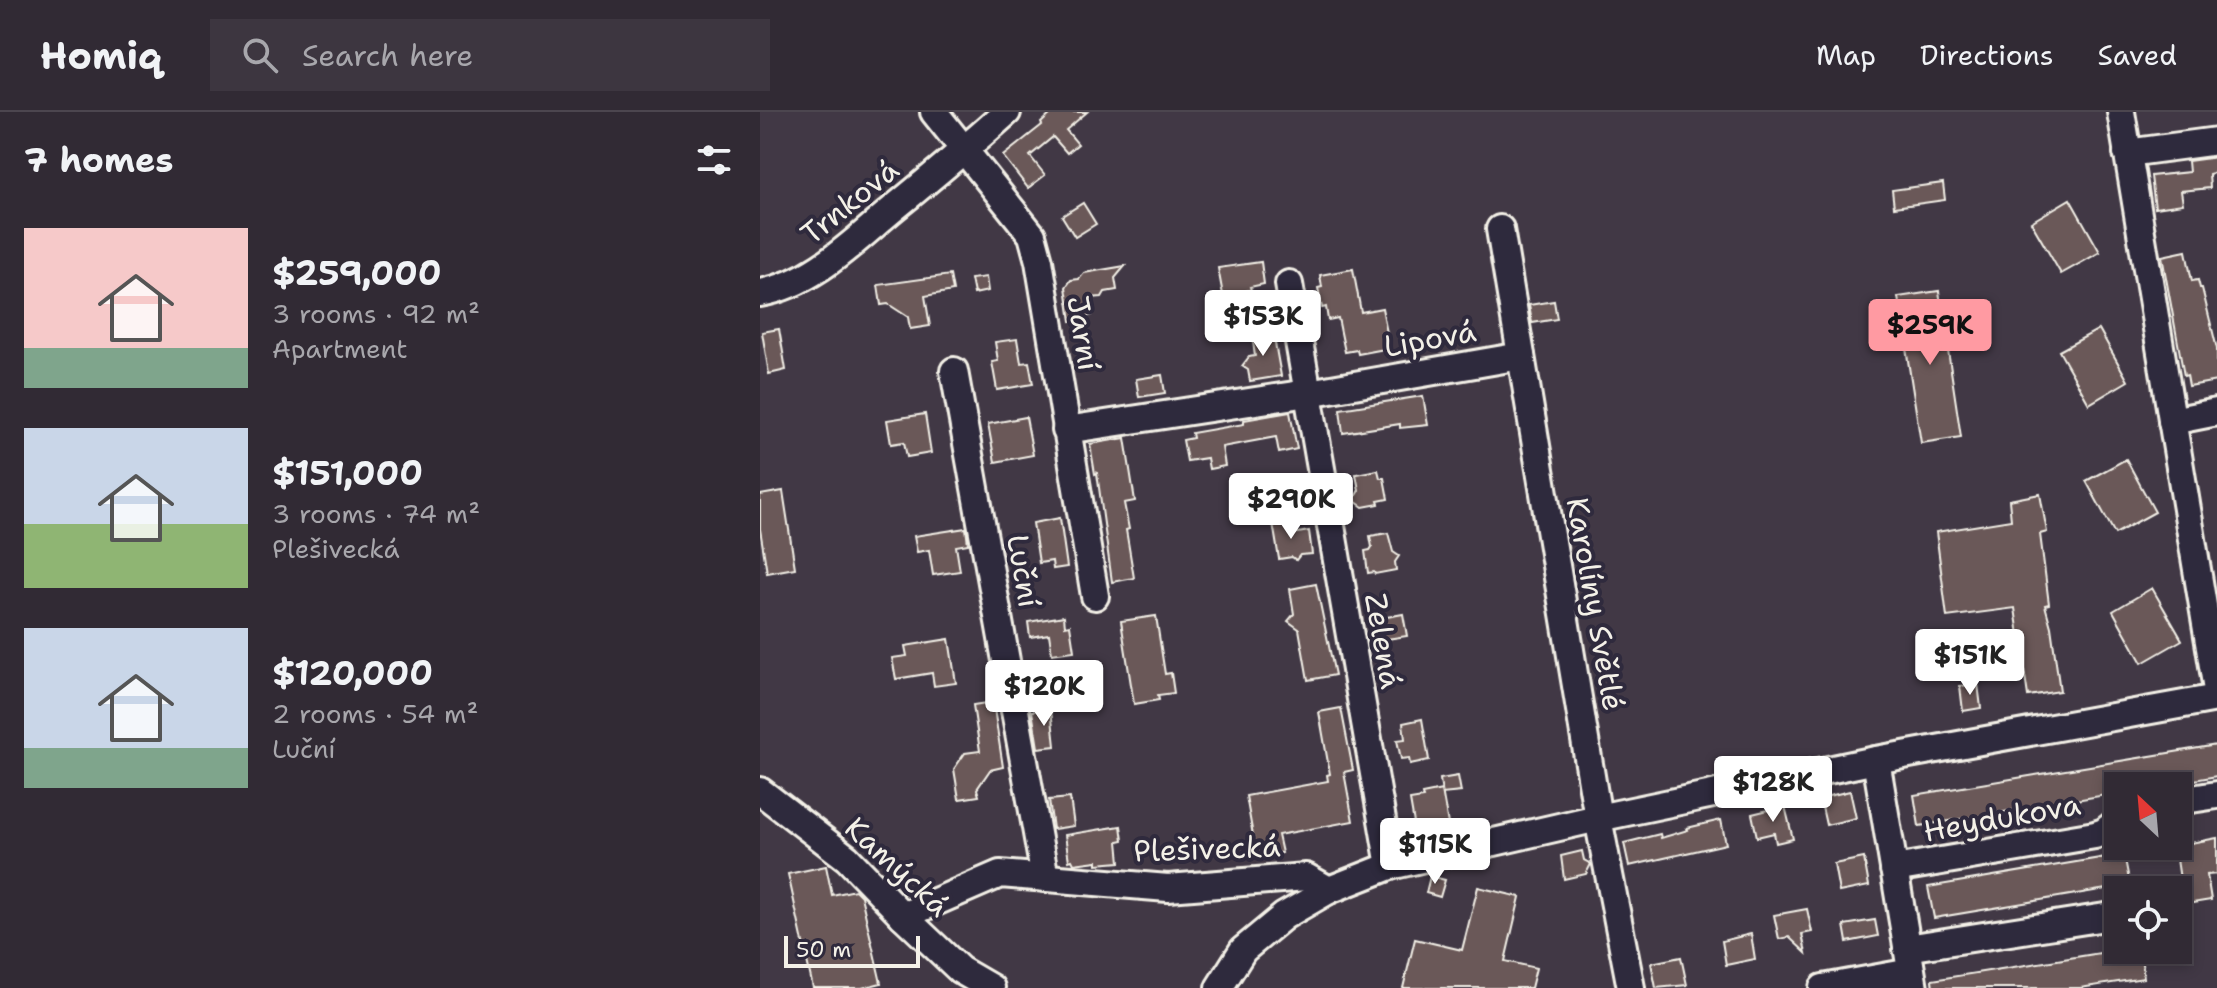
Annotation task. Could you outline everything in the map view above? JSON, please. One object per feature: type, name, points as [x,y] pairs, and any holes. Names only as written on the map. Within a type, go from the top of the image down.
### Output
[{"type":"street","name":"Jarní","points":[[934,112],[1032,235],[1039,261],[1095,596]]},
{"type":"street","name":"Trnková","points":[[760,293],[780,289],[814,272],[965,150],[1007,112]]},
{"type":"street","points":[[2121,112],[2217,690]]},
{"type":"street","points":[[2127,153],[2217,141]]},
{"type":"street","name":"Karolíny Světlé","points":[[1500,229],[1598,818],[1631,988]]},
{"type":"street","name":"Zelená","points":[[1289,284],[1390,866]]},
{"type":"street","name":"Lipová","points":[[1066,430],[1521,356]]},
{"type":"street","name":"Luční","points":[[954,371],[1045,878]]},
{"type":"street","points":[[2172,421],[2217,412]]},
{"type":"street","points":[[1219,988],[1243,950],[1284,916],[1329,890],[1390,866],[1598,818],[1876,760],[2217,698]]},
{"type":"street","name":"Heydukova","points":[[1876,760],[1911,969]]},
{"type":"street","name":"Kamýcká","points":[[760,791],[847,858],[960,970],[991,988]]},
{"type":"street","points":[[2192,799],[2217,795]]},
{"type":"street","name":"Heydukova","points":[[1894,869],[2104,832]]},
{"type":"street","name":"Plešivecká","points":[[903,916],[1000,874],[1168,888],[1306,877],[1329,890]]},
{"type":"street","points":[[1823,988],[1911,969],[2104,919]]},
{"type":"building","points":[[1053,112],[1087,112],[1066,130],[1078,144],[1067,153],[1053,137],[1030,156],[1045,175],[1028,188],[1003,156],[1042,125]]},
{"type":"building","points":[[2217,157],[2217,172],[2209,174],[2210,188],[2181,191],[2183,204],[2155,208],[2151,176],[2189,172],[2188,161]]},
{"type":"building","points":[[1943,183],[1945,200],[1894,207],[1892,190]]},
{"type":"building","points":[[2070,199],[2100,252],[2061,274],[2031,222]]},
{"type":"building","points":[[1083,203],[1096,224],[1075,237],[1062,216]]},
{"type":"building","points":[[2186,251],[2192,281],[2198,280],[2202,288],[2217,349],[2217,381],[2189,386],[2187,375],[2184,376],[2162,256]]},
{"type":"building","points":[[1261,262],[1264,284],[1250,287],[1251,290],[1223,295],[1218,268]]},
{"type":"building","points":[[1125,266],[1115,278],[1117,290],[1105,292],[1102,297],[1090,298],[1092,315],[1071,321],[1066,287],[1071,280],[1079,279],[1084,273]]},
{"type":"building","points":[[1353,269],[1361,312],[1382,308],[1390,348],[1358,354],[1357,350],[1345,352],[1338,318],[1328,320],[1326,307],[1322,308],[1318,288],[1322,287],[1320,275]]},
{"type":"building","points":[[950,275],[953,291],[925,296],[930,326],[910,329],[908,317],[888,304],[881,305],[878,285]]},
{"type":"building","points":[[986,277],[988,291],[974,294],[971,279]]},
{"type":"building","points":[[1939,291],[1961,437],[1921,443],[1898,297]]},
{"type":"building","points":[[1554,301],[1557,319],[1532,323],[1529,305]]},
{"type":"building","points":[[779,329],[786,370],[769,374],[762,332]]},
{"type":"building","points":[[2099,329],[2128,381],[2089,404],[2059,351]]},
{"type":"building","points":[[1273,332],[1281,376],[1250,381],[1248,370],[1242,366],[1249,357],[1255,356],[1252,335]]},
{"type":"building","points":[[1017,339],[1021,363],[1029,362],[1033,384],[997,390],[992,362],[998,361],[995,342]]},
{"type":"building","points":[[1162,375],[1165,393],[1139,397],[1136,379]]},
{"type":"building","points":[[1423,396],[1428,425],[1400,428],[1400,424],[1343,433],[1340,409]]},
{"type":"building","points":[[1290,412],[1297,449],[1279,453],[1276,437],[1222,447],[1225,466],[1209,469],[1207,458],[1187,461],[1183,440],[1193,438],[1192,433]]},
{"type":"building","points":[[925,414],[931,453],[907,457],[904,442],[891,444],[887,420]]},
{"type":"building","points":[[1026,417],[1033,455],[995,462],[988,424]]},
{"type":"building","points":[[1125,438],[1135,501],[1124,503],[1134,578],[1112,582],[1090,444]]},
{"type":"building","points":[[2126,459],[2155,512],[2115,534],[2086,481]]},
{"type":"building","points":[[1378,470],[1380,478],[1384,478],[1388,499],[1363,507],[1356,502],[1359,490],[1356,474]]},
{"type":"building","points":[[783,491],[795,568],[767,573],[760,529],[760,495]]},
{"type":"building","points":[[2040,494],[2047,532],[2040,534],[2049,604],[2045,605],[2060,691],[2028,696],[2015,608],[1947,617],[1936,532],[2011,520],[2009,500]]},
{"type":"building","points":[[1060,518],[1067,567],[1053,569],[1052,561],[1039,563],[1033,523]]},
{"type":"building","points":[[1290,520],[1292,534],[1309,531],[1312,554],[1300,555],[1296,560],[1292,557],[1279,559],[1273,523]]},
{"type":"building","points":[[966,528],[968,544],[956,546],[960,571],[933,575],[929,550],[917,552],[914,536]]},
{"type":"building","points":[[1388,533],[1393,552],[1399,556],[1395,562],[1396,570],[1368,573],[1365,551],[1372,547],[1370,536]]},
{"type":"building","points":[[1316,584],[1335,675],[1308,680],[1299,629],[1288,621],[1294,614],[1290,589]]},
{"type":"building","points":[[2152,588],[2182,640],[2142,663],[2113,611]]},
{"type":"building","points":[[1403,614],[1407,636],[1380,640],[1376,619]]},
{"type":"building","points":[[1064,616],[1065,626],[1070,625],[1074,651],[1052,654],[1049,634],[1030,637],[1028,622]]},
{"type":"building","points":[[1156,616],[1165,674],[1171,673],[1174,693],[1158,695],[1159,700],[1134,704],[1121,621]]},
{"type":"building","points":[[949,639],[956,683],[934,686],[932,673],[896,679],[892,658],[907,656],[905,646]]},
{"type":"building","points":[[1978,684],[1981,708],[1963,711],[1960,686]]},
{"type":"building","points":[[993,702],[1003,767],[990,770],[977,789],[979,796],[959,799],[954,769],[965,753],[980,751],[973,705]]},
{"type":"building","points":[[1341,708],[1353,770],[1344,772],[1353,821],[1278,835],[1282,853],[1257,858],[1246,796],[1328,781],[1327,775],[1330,774],[1319,712]]},
{"type":"building","points":[[1051,709],[1055,746],[1038,748],[1032,711]]},
{"type":"building","points":[[1422,719],[1429,760],[1410,764],[1409,758],[1401,759],[1397,740],[1405,739],[1403,723]]},
{"type":"building","points":[[2217,745],[2217,776],[2192,780],[2192,772],[2104,772],[2104,795],[1919,826],[1914,795]]},
{"type":"building","points":[[1458,776],[1461,792],[1442,794],[1440,779]]},
{"type":"building","points":[[1442,790],[1448,824],[1415,829],[1410,800]]},
{"type":"building","points":[[1850,791],[1856,818],[1826,825],[1820,798]]},
{"type":"building","points":[[1070,798],[1074,826],[1053,829],[1049,800]]},
{"type":"building","points":[[1785,806],[1793,839],[1776,843],[1774,833],[1757,837],[1752,814]]},
{"type":"building","points":[[1721,820],[1726,844],[1629,866],[1624,843],[1660,834],[1661,838]]},
{"type":"building","points":[[1121,826],[1123,840],[1118,841],[1120,862],[1074,864],[1072,860],[1069,861],[1065,835]]},
{"type":"building","points":[[2217,838],[2217,874],[2207,875],[2211,900],[2192,903],[2192,876],[2180,876],[2177,860],[2192,860],[2192,843]]},
{"type":"building","points":[[1582,851],[1584,860],[1591,864],[1586,874],[1564,879],[1561,856]]},
{"type":"building","points":[[2104,857],[2104,860],[2125,860],[2128,876],[2104,876],[2104,889],[1934,918],[1928,887]]},
{"type":"building","points":[[1864,858],[1869,886],[1839,892],[1834,864]]},
{"type":"building","points":[[826,866],[832,895],[855,890],[861,896],[881,983],[862,988],[813,988],[788,874]]},
{"type":"building","points":[[1430,876],[1445,880],[1440,897],[1426,893]]},
{"type":"building","points":[[1478,887],[1520,897],[1505,961],[1536,968],[1531,988],[1403,988],[1415,939],[1462,950]]},
{"type":"building","points":[[1807,909],[1812,932],[1802,934],[1806,953],[1789,937],[1779,939],[1774,915]]},
{"type":"building","points":[[1875,920],[1878,936],[1847,942],[1844,925]]},
{"type":"building","points":[[1751,934],[1755,959],[1726,965],[1722,941]]},
{"type":"building","points":[[2104,952],[2104,964],[2142,964],[2144,978],[2080,988],[1933,988],[1932,980]]},
{"type":"building","points":[[1681,957],[1687,985],[1656,988],[1651,963]]}]
